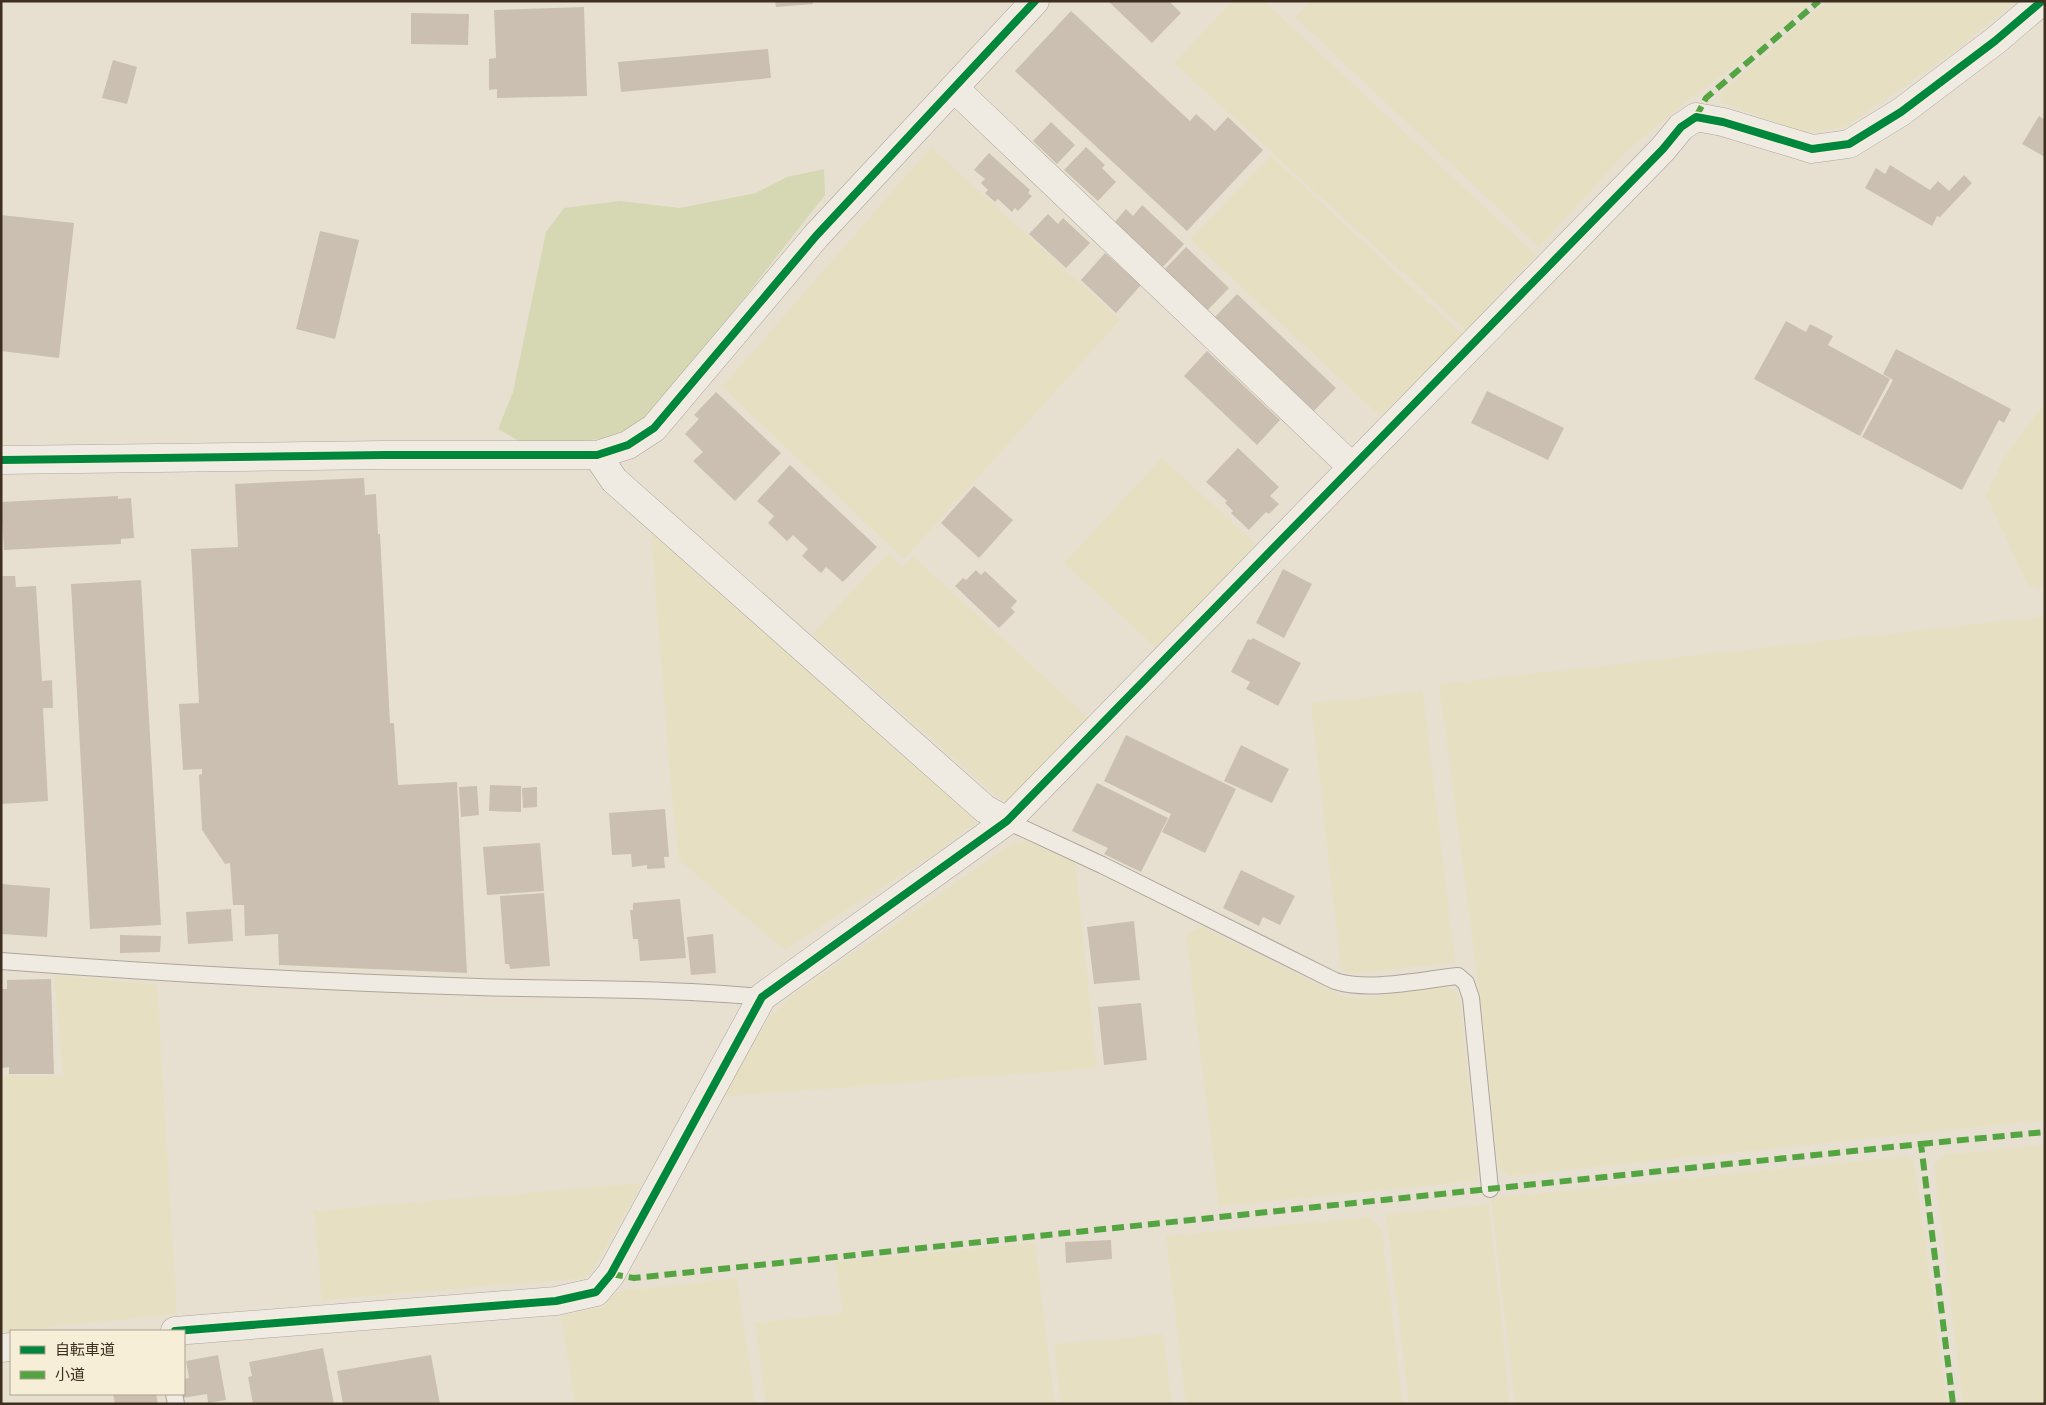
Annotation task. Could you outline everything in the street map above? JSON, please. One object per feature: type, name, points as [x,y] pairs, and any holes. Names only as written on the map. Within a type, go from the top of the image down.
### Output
[{"type":"street","points":[[1,460],[384,455],[597,455],[628,445],[654,428],[816,236],[1035,1]]},
{"type":"street","points":[[185,1330],[556,1301],[596,1292],[611,1274],[762,997],[1007,821],[1650,163],[1681,127],[1696,117],[1723,122],[1812,149],[1849,144],[1901,112],[1995,41],[2042,1]]},
{"type":"street","points":[[954,88],[1352,467]]},
{"type":"street","points":[[597,455],[614,480],[985,809],[1007,821]]},
{"type":"lane","points":[[1007,821],[1102,865],[1335,981],[1347,985],[1364,986],[1458,976],[1466,983],[1471,998],[1490,1189]]},
{"type":"lane","points":[[1,961],[203,976],[480,987],[715,992],[762,997]]},
{"type":"shaded area","points":[[1232,1],[1264,1],[1536,255],[1466,330],[1174,63]]},
{"type":"shaded area","points":[[1310,1],[1813,1],[1762,46],[1689,99],[1627,151],[1539,247],[1295,17]]},
{"type":"shaded area","points":[[1827,1],[2017,1],[1945,58],[1845,127],[1814,132],[1797,130],[1721,102],[1721,93]]},
{"type":"shaded area","points":[[931,147],[1120,320],[904,559],[722,387]]},
{"type":"shaded area","points":[[1271,156],[1463,335],[1380,416],[1190,239]]},
{"type":"shaded area","points":[[2045,403],[2045,583],[2039,589],[2028,585],[1986,495],[2005,456]]},
{"type":"shaded area","points":[[1162,458],[1256,544],[1157,649],[1064,563]]},
{"type":"shaded area","points":[[651,533],[977,821],[937,852],[784,950],[679,860],[671,788]]},
{"type":"shaded area","points":[[888,553],[902,567],[913,556],[1093,722],[1017,798],[1005,801],[996,795],[812,634]]},
{"type":"shaded area","points":[[2045,616],[2045,1120],[1508,1176],[1498,1166],[1482,1012],[1439,684]]},
{"type":"shaded area","points":[[1423,691],[1455,962],[1354,974],[1341,971],[1311,703]]},
{"type":"shaded area","points":[[1027,841],[1075,862],[1097,1068],[721,1097],[769,1018],[794,994],[1012,844]]},
{"type":"shaded area","points":[[1202,927],[1341,996],[1357,999],[1443,986],[1453,989],[1459,996],[1478,1174],[1473,1181],[1219,1206],[1186,935]]},
{"type":"shaded area","points":[[54,975],[157,985],[177,1314],[1,1332],[1,1076],[63,1076]]},
{"type":"shaded area","points":[[2045,1145],[2045,1404],[1963,1404],[1934,1165],[1943,1155]]},
{"type":"shaded area","points":[[1909,1156],[1914,1162],[1947,1404],[1515,1404],[1491,1198]]},
{"type":"shaded area","points":[[642,1183],[597,1263],[585,1278],[322,1300],[314,1211]]},
{"type":"shaded area","points":[[1489,1204],[1510,1404],[1409,1404],[1386,1215]]},
{"type":"shaded area","points":[[1371,1217],[1382,1231],[1403,1404],[1186,1404],[1166,1236]]},
{"type":"shaded area","points":[[1035,1243],[1055,1404],[766,1404],[755,1323],[843,1313],[835,1262]]},
{"type":"shaded area","points":[[737,1278],[755,1404],[575,1404],[561,1316],[601,1307],[616,1292]]},
{"type":"shaded area","points":[[1163,1334],[1172,1404],[1061,1404],[1054,1344]]},
{"type":"green space","points":[[824,169],[825,195],[715,335],[639,424],[608,438],[553,444],[521,442],[498,429],[513,392],[546,232],[564,208],[620,201],[680,208],[756,193],[787,177]]},
{"type":"building","points":[[775,1],[812,1],[813,4],[776,7]]},
{"type":"building","points":[[1108,1],[1169,1],[1181,13],[1152,43]]},
{"type":"building","points":[[584,7],[587,96],[497,98],[497,89],[489,90],[489,59],[496,58],[494,10]]},
{"type":"building","points":[[1071,11],[1190,121],[1196,114],[1215,131],[1228,117],[1263,150],[1187,231],[1015,71]]},
{"type":"building","points":[[411,13],[469,14],[468,45],[411,44]]},
{"type":"building","points":[[768,49],[771,78],[621,92],[618,62]]},
{"type":"building","points":[[113,60],[137,67],[127,104],[102,98]]},
{"type":"building","points":[[2039,116],[2045,120],[2045,157],[2022,144]]},
{"type":"building","points":[[1051,122],[1075,145],[1057,164],[1033,141]]},
{"type":"building","points":[[1086,147],[1105,165],[1102,168],[1116,182],[1098,201],[1064,170]]},
{"type":"building","points":[[989,153],[1030,190],[1028,193],[1032,196],[1018,211],[1015,208],[1012,212],[998,199],[995,202],[985,193],[988,190],[981,183],[985,179],[974,170]]},
{"type":"building","points":[[1890,165],[1930,190],[1938,181],[1949,191],[1964,175],[1972,183],[1940,217],[1937,216],[1932,226],[1865,188],[1876,168],[1885,174]]},
{"type":"building","points":[[1142,205],[1184,244],[1162,268],[1114,223],[1126,209],[1133,216]]},
{"type":"building","points":[[1048,214],[1058,224],[1063,218],[1090,243],[1066,268],[1029,234]]},
{"type":"building","points":[[1,215],[74,223],[59,358],[1,351]]},
{"type":"building","points":[[320,231],[359,240],[335,339],[296,329]]},
{"type":"building","points":[[1186,247],[1229,288],[1203,315],[1160,274]]},
{"type":"building","points":[[1105,253],[1141,285],[1116,313],[1081,280]]},
{"type":"building","points":[[1237,294],[1336,388],[1312,413],[1213,319]]},
{"type":"building","points":[[1786,321],[1806,332],[1810,324],[1833,336],[1828,345],[1890,379],[1860,436],[1754,379]]},
{"type":"building","points":[[1896,349],[2011,409],[2004,423],[1999,420],[1962,490],[1862,437],[1893,380],[1883,374]]},
{"type":"building","points":[[1207,351],[1280,420],[1257,445],[1184,376]]},
{"type":"building","points":[[1487,391],[1564,428],[1548,460],[1471,423]]},
{"type":"building","points":[[716,392],[781,453],[735,501],[693,461],[703,452],[685,434],[699,419],[694,415]]},
{"type":"building","points":[[1238,448],[1279,487],[1270,496],[1279,504],[1269,514],[1266,512],[1249,530],[1231,513],[1233,511],[1225,503],[1227,501],[1206,482]]},
{"type":"building","points":[[790,465],[877,547],[843,582],[826,567],[821,573],[802,556],[808,549],[793,535],[787,541],[768,523],[774,516],[757,501]]},
{"type":"building","points":[[364,478],[365,495],[376,494],[378,534],[380,534],[390,723],[394,723],[398,785],[457,782],[467,973],[279,965],[278,934],[245,936],[244,905],[233,905],[230,863],[225,864],[202,830],[199,775],[202,774],[202,769],[183,770],[179,704],[199,703],[191,549],[238,547],[235,484]]},
{"type":"building","points":[[974,486],[1013,520],[979,558],[941,523]]},
{"type":"building","points":[[118,496],[118,499],[131,498],[134,538],[121,539],[121,544],[4,550],[1,502]]},
{"type":"building","points":[[1283,569],[1312,584],[1284,638],[1256,623]]},
{"type":"building","points":[[976,570],[981,575],[985,571],[1017,601],[1011,608],[1015,612],[999,628],[955,586],[963,578],[966,580]]},
{"type":"building","points":[[1,576],[15,576],[16,587],[36,586],[42,681],[52,680],[53,708],[43,708],[48,801],[1,804]]},
{"type":"building","points":[[141,580],[161,925],[90,929],[71,584]]},
{"type":"building","points":[[1253,638],[1301,663],[1278,706],[1246,689],[1250,682],[1231,672],[1248,639],[1251,640]]},
{"type":"building","points":[[1126,735],[1236,789],[1205,853],[1162,832],[1171,814],[1104,781]]},
{"type":"building","points":[[1241,745],[1289,769],[1272,803],[1224,781]]},
{"type":"building","points":[[1097,783],[1168,818],[1141,872],[1104,854],[1108,848],[1072,831]]},
{"type":"building","points":[[490,785],[521,786],[521,812],[489,811]]},
{"type":"building","points":[[477,786],[479,815],[461,817],[459,787]]},
{"type":"building","points":[[537,787],[537,807],[523,808],[522,788]]},
{"type":"building","points":[[665,809],[669,857],[664,857],[665,868],[647,869],[647,865],[632,867],[631,854],[612,855],[609,813]]},
{"type":"building","points":[[540,843],[544,891],[487,895],[483,847]]},
{"type":"building","points":[[1241,870],[1295,896],[1280,925],[1263,917],[1259,926],[1223,908]]},
{"type":"building","points":[[1,884],[50,888],[47,937],[1,934]]},
{"type":"building","points":[[544,893],[550,966],[510,969],[509,964],[505,964],[500,896]]},
{"type":"building","points":[[680,899],[686,958],[640,961],[638,939],[633,939],[630,910],[633,910],[633,903]]},
{"type":"building","points":[[231,909],[233,941],[188,944],[186,912]]},
{"type":"building","points":[[1134,921],[1140,980],[1094,984],[1087,927]]},
{"type":"building","points":[[713,934],[716,973],[691,975],[687,937]]},
{"type":"building","points":[[120,935],[161,936],[160,952],[120,953]]},
{"type":"building","points":[[51,979],[54,1074],[9,1074],[9,1067],[1,1068],[1,989],[7,989],[7,980]]},
{"type":"building","points":[[1141,1003],[1147,1060],[1104,1065],[1098,1007]]},
{"type":"building","points":[[1111,1240],[1112,1259],[1066,1263],[1065,1242]]},
{"type":"building","points":[[323,1348],[334,1404],[253,1404],[248,1377],[252,1376],[249,1362]]},
{"type":"building","points":[[218,1355],[226,1400],[208,1403],[207,1394],[182,1398],[182,1395],[185,1395],[185,1379],[189,1378],[186,1361]]},
{"type":"building","points":[[431,1355],[440,1404],[343,1404],[337,1371]]},
{"type":"building","points":[[113,1395],[156,1395],[158,1404],[115,1404]]},
{"type":"marked path","points":[[1696,117],[1706,98],[1819,1]]},
{"type":"marked path","points":[[1921,1144],[2045,1132]]},
{"type":"marked path","points":[[611,1274],[634,1278],[1921,1144],[1953,1404]]},
{"type":"cycle path","points":[[1,460],[384,455],[597,455],[628,445],[654,428],[816,236],[1035,1]]},
{"type":"cycle path","points":[[185,1330],[556,1301],[596,1292],[611,1274],[762,997],[1007,821],[1663,149],[1681,127],[1696,117],[1723,122],[1812,149],[1849,144],[1901,112],[1995,41],[2042,1]]}]
